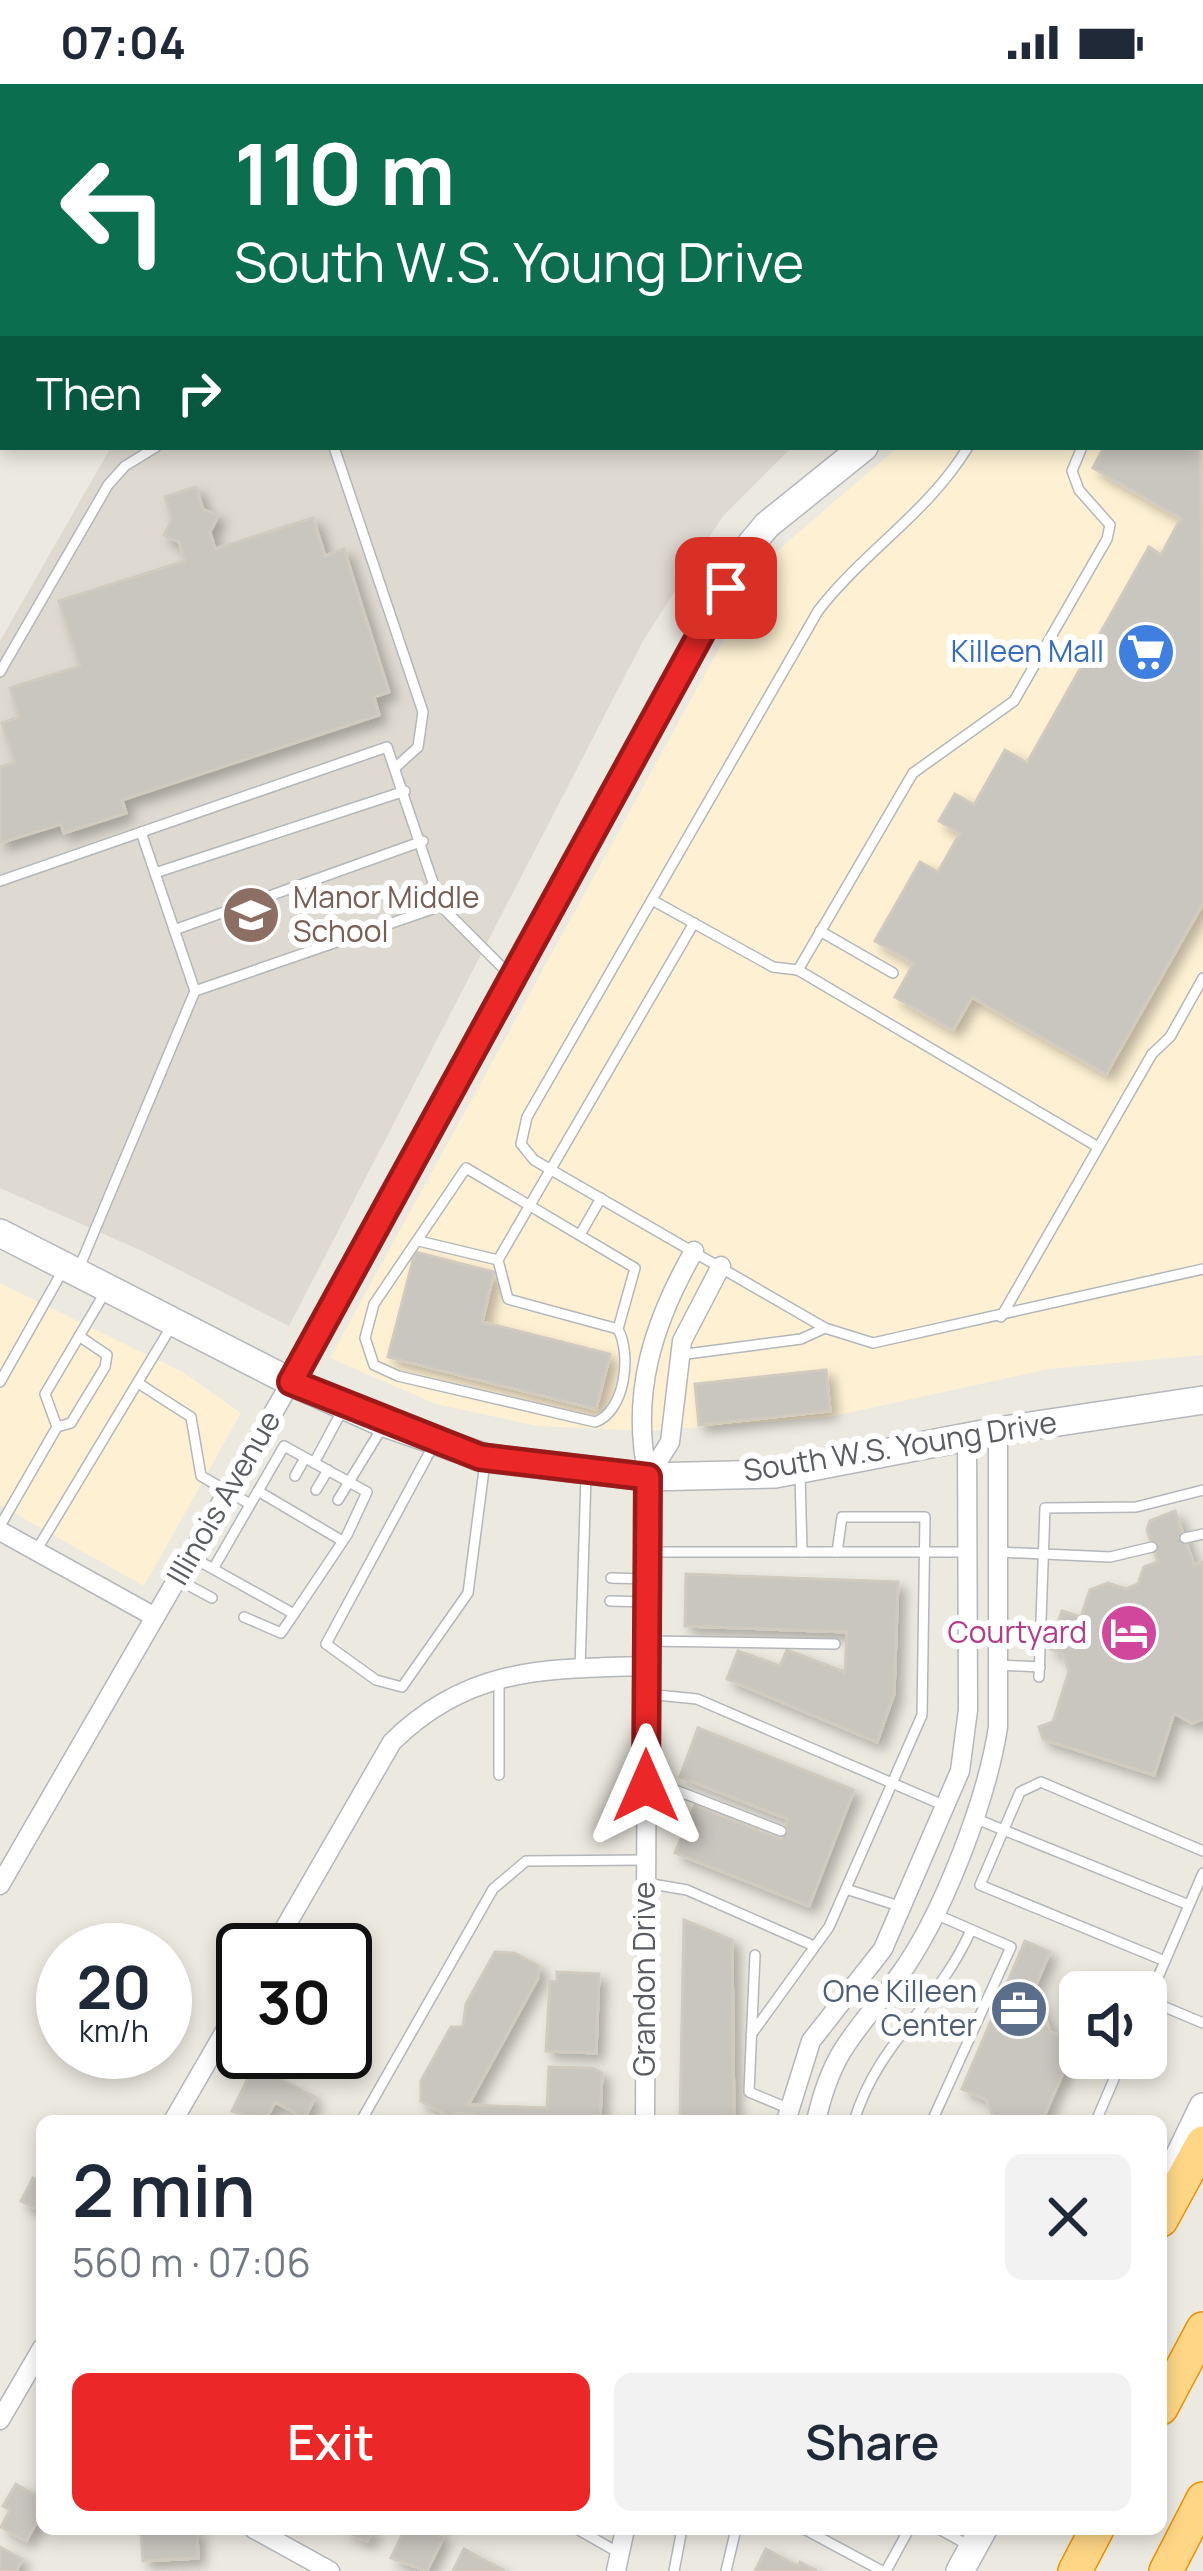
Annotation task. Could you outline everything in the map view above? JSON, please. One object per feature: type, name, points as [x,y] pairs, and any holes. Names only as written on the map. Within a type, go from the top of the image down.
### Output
[{"type":"highway","points":[[1167,2209],[1203,2143]]},
{"type":"highway","points":[[1167,2397],[1203,2329]]},
{"type":"highway","points":[[1166,2571],[1203,2499]]},
{"type":"highway","points":[[1075,2571],[1094,2535]]},
{"type":"main road","name":"Illinois Avenue","points":[[291,1382],[747,549],[767,525],[860,450]]},
{"type":"main road","name":"South W.S. Young Drive","points":[[3,1242],[71,1270],[344,1406],[486,1458],[648,1477],[800,1469],[998,1430],[1203,1400]]},
{"type":"main road","points":[[1167,2181],[1203,2107]]},
{"type":"street","name":"Grandon Drive","points":[[645,2115],[648,1477],[640,1438],[646,1362],[655,1329],[694,1251]]},
{"type":"street","points":[[648,1477],[670,1442],[679,1355],[694,1312],[721,1266]]},
{"type":"street","name":"Illinois Avenue","points":[[0,1885],[291,1382]]},
{"type":"street","points":[[821,2115],[834,2059],[898,1978],[933,1913],[991,1772],[998,1665],[998,1430]]},
{"type":"street","points":[[788,2115],[811,2041],[883,1949],[948,1807],[966,1742],[968,1436]]},
{"type":"street","points":[[0,1528],[155,1617]]},
{"type":"street","points":[[967,1552],[998,1552]]},
{"type":"street","points":[[288,1923],[392,1742],[442,1701],[499,1676],[647,1666]]},
{"type":"street","points":[[948,1807],[974,1818]]},
{"type":"street","points":[[902,1907],[933,1913]]},
{"type":"street","points":[[176,2115],[216,2047]]},
{"type":"street","points":[[0,2420],[36,2358]]},
{"type":"street","points":[[265,2535],[330,2571]]},
{"type":"lane","points":[[0,672],[108,485],[125,466],[152,450]]},
{"type":"lane","points":[[335,450],[423,712],[418,747],[396,767]]},
{"type":"lane","points":[[966,450],[922,511],[838,585],[818,611],[527,1117],[521,1144],[550,1168],[825,1328],[873,1343],[1203,1269]]},
{"type":"lane","points":[[798,970],[913,772],[1014,701],[1108,539],[1110,525],[1079,490],[1072,471],[1081,450]]},
{"type":"lane","points":[[0,881],[387,747],[423,841],[441,906],[513,977]]},
{"type":"lane","points":[[155,873],[405,791]]},
{"type":"lane","points":[[0,1382],[71,1270],[195,991],[141,832]]},
{"type":"lane","points":[[174,930],[423,841]]},
{"type":"lane","points":[[652,900],[773,967],[798,970],[1098,1147]]},
{"type":"lane","points":[[195,991],[441,906]]},
{"type":"lane","points":[[618,1329],[508,1299],[498,1260],[694,923]]},
{"type":"lane","points":[[820,931],[893,974]]},
{"type":"lane","points":[[1001,1317],[1098,1147],[1203,978]]},
{"type":"lane","points":[[466,1168],[580,1233],[635,1268],[618,1329],[626,1358],[614,1407],[602,1422],[578,1422],[398,1376],[374,1365],[365,1324],[409,1248],[466,1168]]},
{"type":"lane","points":[[580,1233],[602,1198]]},
{"type":"lane","points":[[419,1240],[498,1260]]},
{"type":"lane","points":[[56,1427],[45,1394],[107,1288]]},
{"type":"lane","points":[[36,1551],[174,1322]]},
{"type":"lane","points":[[679,1355],[801,1339],[825,1328]]},
{"type":"lane","points":[[0,1528],[56,1427],[70,1423],[105,1367],[107,1355],[79,1336]]},
{"type":"lane","points":[[138,1383],[191,1417],[195,1466],[201,1476],[250,1504]]},
{"type":"lane","points":[[295,1476],[344,1406]]},
{"type":"lane","points":[[338,1500],[385,1424]]},
{"type":"lane","points":[[435,1441],[326,1644],[376,1680],[402,1687],[468,1594],[486,1458]]},
{"type":"lane","points":[[213,1569],[284,1446],[367,1492],[365,1504],[281,1633],[274,1634],[244,1616]]},
{"type":"lane","points":[[800,1469],[802,1552]]},
{"type":"lane","points":[[316,1490],[328,1470]]},
{"type":"lane","points":[[580,1669],[587,1578],[586,1470]]},
{"type":"lane","points":[[998,1665],[1040,1672],[1045,1508],[1136,1507],[1203,1490]]},
{"type":"lane","points":[[258,1491],[323,1523],[340,1539]]},
{"type":"lane","points":[[752,2035],[814,1946],[846,1889],[922,1715],[925,1517],[842,1517],[837,1552]]},
{"type":"lane","points":[[1185,1538],[1203,1534]]},
{"type":"lane","points":[[998,1552],[1110,1557],[1152,1547]]},
{"type":"lane","points":[[648,1552],[967,1552]]},
{"type":"lane","points":[[190,1556],[295,1614]]},
{"type":"lane","points":[[611,1578],[648,1579]]},
{"type":"lane","points":[[177,1579],[212,1598]]},
{"type":"lane","points":[[610,1601],[648,1602]]},
{"type":"lane","points":[[647,1642],[835,1644]]},
{"type":"lane","points":[[499,1676],[499,1775]]},
{"type":"lane","points":[[647,1694],[697,1699],[948,1807]]},
{"type":"lane","points":[[1165,1961],[980,1885],[1020,1792],[1029,1783],[1041,1782],[1203,1851]]},
{"type":"lane","points":[[646,1786],[670,1788],[781,1831]]},
{"type":"lane","points":[[974,1818],[1189,1905]]},
{"type":"lane","points":[[364,2115],[493,1889],[526,1861],[646,1860]]},
{"type":"lane","points":[[1161,1971],[1203,1873]]},
{"type":"lane","points":[[646,1883],[687,1890],[814,1946]]},
{"type":"lane","points":[[846,1889],[902,1907]]},
{"type":"lane","points":[[933,1913],[1011,1947],[935,2115]]},
{"type":"lane","points":[[856,2115],[873,2070],[936,1996],[971,1930]]},
{"type":"lane","points":[[754,1955],[749,2092],[788,2115]]},
{"type":"lane","points":[[1167,2010],[1203,2023]]},
{"type":"lane","points":[[1099,2115],[1114,2079]]},
{"type":"lane","points":[[584,2535],[618,2562]]},
{"type":"lane","points":[[674,2571],[681,2535]]},
{"type":"lane","points":[[726,2571],[735,2535]]},
{"type":"lane","points":[[815,2535],[884,2571],[905,2535]]},
{"type":"shaded area","name":"Manor Middle School","points":[[109,450],[789,450],[723,516],[643,641],[289,1326],[142,1251],[0,1188],[0,641]]},
{"type":"shaded area","points":[[895,450],[1203,450],[1203,1355],[1049,1369],[829,1417],[651,1431],[537,1426],[436,1404],[330,1358],[768,559]]},
{"type":"shaded area","points":[[0,1283],[184,1373],[241,1413],[144,1586],[0,1505]]},
{"type":"building","name":"Killeen Mall","points":[[1102,450],[1201,450],[1203,903],[1106,1074],[972,997],[953,1030],[895,997],[914,963],[875,941],[920,862],[938,872],[960,833],[939,821],[955,794],[974,805],[1005,750],[1027,763],[1149,547],[1161,555],[1181,518],[1093,468]]},
{"type":"building","points":[[196,487],[203,509],[218,516],[210,532],[215,549],[313,518],[325,556],[344,549],[389,692],[374,697],[379,715],[122,800],[126,813],[64,833],[61,824],[0,843],[0,767],[15,763],[2,723],[19,717],[10,688],[80,666],[59,601],[185,561],[179,542],[164,535],[172,519],[165,497]]},
{"type":"building","points":[[415,1252],[494,1272],[482,1322],[610,1354],[596,1409],[388,1357]]},
{"type":"building","points":[[826,1370],[830,1411],[699,1425],[695,1384]]},
{"type":"building","name":"Courtyard","points":[[1175,1511],[1194,1565],[1203,1562],[1203,1719],[1192,1723],[1174,1713],[1154,1775],[1043,1739],[1039,1727],[1053,1722],[1069,1671],[1062,1652],[1050,1649],[1062,1611],[1081,1617],[1090,1590],[1108,1583],[1126,1589],[1138,1584],[1144,1567],[1158,1562],[1147,1530],[1150,1521]]},
{"type":"building","points":[[686,1574],[898,1582],[894,1694],[877,1742],[727,1679],[738,1651],[780,1666],[787,1650],[845,1672],[847,1632],[685,1626]]},
{"type":"building","points":[[698,1728],[854,1790],[809,1906],[675,1853],[695,1805],[781,1839],[788,1819],[680,1777]]},
{"type":"building","points":[[684,1920],[732,1940],[734,2115],[680,2115]]},
{"type":"building","name":"One Killeen Center","points":[[1025,1941],[1050,1952],[1035,1987],[1050,2032],[1059,2036],[1060,2079],[1045,2115],[993,2115],[986,2099],[962,2089]]},
{"type":"building","points":[[495,1952],[514,1953],[539,1966],[538,1978],[468,2105],[547,2108],[549,2067],[592,2068],[602,2073],[600,2115],[447,2115],[421,2101],[421,2081],[451,2027],[463,2027],[466,2004]]},
{"type":"building","points":[[557,1972],[599,1974],[596,2053],[546,2051],[550,1981],[557,1982]]},
{"type":"building","points":[[248,2079],[280,2079],[315,2097],[306,2115],[275,2102],[268,2115],[232,2111]]},
{"type":"building","points":[[36,2180],[36,2208],[21,2201]]},
{"type":"building","points":[[16,2484],[36,2496],[36,2523],[26,2541],[1,2527],[10,2510],[3,2506]]},
{"type":"building","points":[[141,2535],[197,2535],[198,2558],[143,2561]]},
{"type":"building","points":[[402,2535],[443,2538],[427,2571],[391,2558]]},
{"type":"building","points":[[0,2547],[22,2559],[16,2571],[0,2571]]},
{"type":"building","points":[[464,2549],[505,2571],[453,2571]]},
{"type":"building","points":[[766,2549],[798,2566],[800,2562],[817,2571],[755,2571]]},
{"type":"place","name":"Killeen Mall","points":[[1146,652]]},
{"type":"place","name":"Manor Middle School","points":[[251,915]]},
{"type":"place","name":"Courtyard","points":[[1129,1633]]},
{"type":"place","name":"One Killeen Center","points":[[1019,2009]]},
{"type":"route","points":[[646,1786],[648,1477],[480,1457],[385,1424],[291,1382],[726,588]]}]
